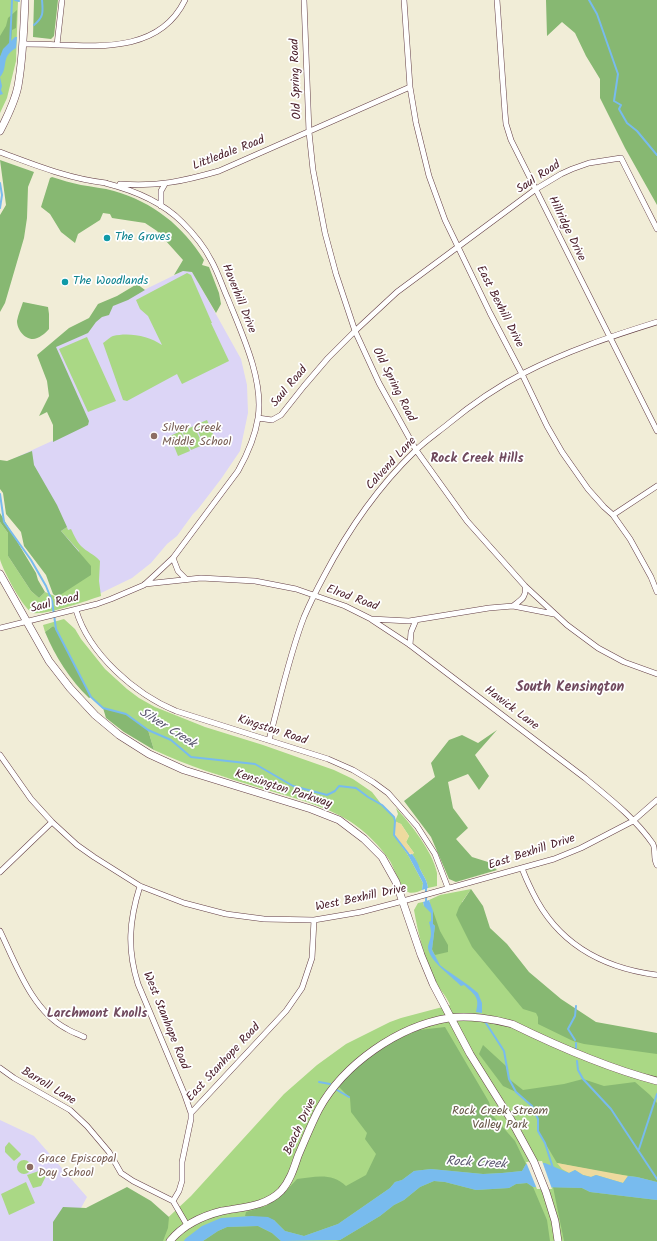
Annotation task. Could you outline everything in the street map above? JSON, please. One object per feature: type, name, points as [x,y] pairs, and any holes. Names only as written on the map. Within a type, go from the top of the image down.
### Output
[{"type":"street","points":[[0,132],[18,86],[23,44],[25,0]]},
{"type":"street","points":[[57,45],[62,0]]},
{"type":"street","points":[[23,44],[97,46],[141,40],[166,26],[178,12],[185,0]]},
{"type":"street","name":"Old Spring Road","points":[[304,0],[309,132],[313,170],[325,233],[336,274],[355,331],[379,383],[416,450],[467,521],[525,586],[554,614],[598,648],[624,662],[657,674]]},
{"type":"street","name":"East Bexhill Drive","points":[[404,0],[410,87],[416,123],[429,176],[446,220],[490,313],[547,426],[562,452],[588,489],[613,515],[630,539],[652,577],[657,592]]},
{"type":"street","name":"Hillridge Drive","points":[[498,0],[506,124],[511,140],[657,431]]},
{"type":"street","name":"Littledale Road","points":[[0,152],[70,176],[105,183],[135,185],[165,184],[191,179],[219,171],[410,87]]},
{"type":"street","name":"Saul Road","points":[[0,628],[76,610],[111,599],[144,584],[173,558],[238,471],[246,458],[258,418],[272,420],[281,415],[311,377],[355,331],[397,292],[514,207],[536,189],[572,169],[589,163],[621,158],[657,229]]},
{"type":"street","name":"Haverhill Drive","points":[[105,183],[127,188],[144,195],[161,206],[181,221],[198,239],[212,260],[252,364],[258,392],[258,418]]},
{"type":"street","points":[[161,206],[161,191],[165,184]]},
{"type":"street","name":"Calvend Lane","points":[[269,740],[293,649],[314,596],[335,557],[360,516],[416,450],[464,411],[491,392],[522,374],[560,356],[610,337],[657,322]]},
{"type":"street","points":[[613,515],[657,486]]},
{"type":"street","points":[[173,558],[178,571],[186,579]]},
{"type":"street","name":"Kensington Parkway","points":[[0,574],[49,662],[95,715],[119,735],[149,754],[184,770],[311,809],[339,820],[364,839],[382,857],[396,882],[424,965],[450,1018],[470,1054],[510,1118],[534,1162],[546,1192],[555,1221],[558,1241]]},
{"type":"street","name":"Elrod Road","points":[[144,584],[186,579],[217,578],[255,581],[296,590],[345,606],[371,619],[409,621],[488,608],[513,606],[554,614]]},
{"type":"street","points":[[513,606],[524,599],[526,592],[525,586]]},
{"type":"street","name":"Kingston Road","points":[[76,610],[81,624],[99,653],[121,676],[139,691],[166,707],[328,759],[353,770],[388,793],[417,826],[434,854],[448,888]]},
{"type":"street","name":"Hawick Lane","points":[[371,619],[410,645],[585,778],[633,821],[656,847]]},
{"type":"street","points":[[410,645],[411,632],[416,620]]},
{"type":"street","name":"West Bexhill Drive","points":[[0,755],[31,799],[52,822],[88,853],[140,886],[184,903],[226,914],[264,919],[314,920],[361,912],[448,888]]},
{"type":"street","name":"East Bexhill Drive","points":[[448,888],[554,859],[581,848],[633,821],[657,800]]},
{"type":"street","points":[[0,872],[52,822]]},
{"type":"street","points":[[656,847],[654,860],[657,865]]},
{"type":"street","points":[[522,868],[546,917],[573,943],[601,961],[624,969],[657,975]]},
{"type":"street","name":"West Stanhope Road","points":[[140,886],[130,924],[130,952],[134,970],[138,984],[191,1113]]},
{"type":"street","name":"East Stanhope Road","points":[[172,1201],[179,1191],[182,1181],[182,1162],[191,1113],[286,1011],[302,988],[312,958],[314,920]]},
{"type":"street","points":[[0,931],[31,994],[41,1008],[53,1020],[66,1029],[84,1037]]},
{"type":"street","name":"Beach Drive","points":[[170,1241],[187,1225],[206,1216],[222,1211],[256,1205],[271,1198],[280,1191],[290,1178],[309,1129],[320,1108],[341,1079],[368,1053],[403,1033],[428,1023],[450,1018],[468,1018],[495,1020],[512,1024],[584,1057],[621,1071],[657,1081]]},
{"type":"street","name":"Barroll Lane","points":[[0,1068],[54,1102],[70,1110],[87,1126],[109,1152],[121,1173],[133,1181],[172,1201]]},
{"type":"street","points":[[172,1201],[187,1225]]},
{"type":"shaded area","name":"Silver Creek Middle School","points":[[188,270],[193,273],[241,359],[247,385],[248,413],[240,451],[221,479],[177,536],[167,544],[151,563],[132,578],[101,593],[74,603],[17,457],[87,425],[55,347],[113,305],[183,271]]},
{"type":"shaded area","name":"Grace Episcopal Day School","points":[[0,1120],[34,1136],[87,1197],[63,1241],[0,1241]]},
{"type":"green space","points":[[0,0],[18,0],[16,61],[7,98],[0,113]]},
{"type":"green space","points":[[34,0],[58,0],[54,36],[51,39],[33,37]]},
{"type":"green space","points":[[546,0],[657,0],[657,205],[625,148],[600,98],[600,79],[586,56],[575,33],[562,22],[547,36]]},
{"type":"green space","points":[[17,10],[16,28],[12,30],[11,41],[4,49],[0,57],[0,36],[6,26],[8,18]]},
{"type":"green space","points":[[0,160],[34,172],[28,187],[27,218],[24,238],[5,303],[0,312],[0,215],[6,205]]},
{"type":"green space","points":[[52,177],[77,184],[110,190],[128,196],[154,209],[177,226],[187,236],[204,260],[202,265],[209,267],[219,293],[221,304],[216,313],[192,272],[183,271],[174,275],[183,260],[157,231],[145,223],[112,218],[110,214],[103,213],[100,220],[78,234],[75,243],[61,232],[50,214],[41,207],[50,178]]},
{"type":"green space","points":[[187,273],[191,275],[229,361],[182,384],[177,374],[127,401],[123,400],[103,343],[113,336],[126,334],[145,337],[162,345],[148,316],[140,309],[136,300]]},
{"type":"green space","points":[[137,284],[145,290],[128,300],[113,306],[109,315],[102,317],[96,322],[88,333],[56,347],[89,421],[88,425],[53,442],[53,425],[47,412],[39,416],[49,396],[47,381],[37,355],[69,328],[89,318],[98,304],[117,296]]},
{"type":"green space","points":[[23,302],[48,307],[49,329],[37,338],[30,339],[22,333],[18,327],[17,321]]},
{"type":"green space","points":[[87,337],[116,401],[88,412],[59,349]]},
{"type":"green space","points":[[207,420],[215,439],[204,444],[195,425]]},
{"type":"green space","points":[[194,426],[203,445],[191,450],[182,431]]},
{"type":"green space","points":[[181,431],[190,451],[178,456],[170,436]]},
{"type":"green space","points":[[32,451],[34,465],[57,505],[67,527],[61,531],[91,566],[91,575],[57,597],[53,594],[46,575],[24,546],[21,532],[6,514],[3,493],[0,489],[0,460],[7,461]]},
{"type":"green space","points":[[0,513],[36,573],[45,592],[39,598],[31,591],[8,556],[8,533],[0,522]]},
{"type":"green space","points":[[0,522],[8,533],[8,556],[31,591],[39,598],[45,592],[57,597],[79,551],[61,531],[67,527],[68,530],[71,529],[81,546],[100,561],[99,581],[101,596],[47,612],[33,613],[29,611],[14,589],[1,564]]},
{"type":"green space","points":[[64,619],[75,629],[105,669],[139,698],[155,707],[205,727],[263,745],[334,770],[353,779],[372,792],[394,817],[395,821],[398,814],[396,808],[414,830],[431,856],[437,873],[437,886],[428,888],[425,878],[412,854],[414,853],[406,842],[409,836],[401,824],[395,822],[394,835],[408,855],[423,883],[422,890],[410,893],[405,890],[400,883],[390,861],[382,850],[362,830],[341,816],[307,802],[206,771],[154,750],[148,730],[126,714],[103,708],[91,697],[53,626],[45,632],[43,625]]},
{"type":"green space","points":[[53,626],[56,629],[91,697],[89,698],[82,691],[53,650],[45,632]]},
{"type":"green space","points":[[103,708],[126,714],[148,730],[154,750],[124,732],[106,718]]},
{"type":"green space","points":[[497,730],[475,755],[489,776],[479,790],[468,774],[448,782],[453,808],[468,828],[456,839],[472,857],[488,862],[497,870],[456,882],[449,879],[431,837],[404,801],[435,777],[431,763],[449,740],[462,735],[478,743]]},
{"type":"green space","name":"Rock Creek Stream Valley Park","points":[[471,889],[462,902],[470,922],[583,1022],[657,1038],[657,1241],[143,1241],[191,1196],[284,1094],[317,1065],[346,1044],[390,1022],[450,1005],[430,971],[417,927],[414,910],[418,903],[423,902],[424,906],[430,903],[429,900],[440,895]]},
{"type":"green space","points":[[471,889],[483,906],[490,928],[507,944],[529,972],[561,999],[596,1022],[657,1033],[657,1054],[584,1044],[573,1041],[538,1024],[538,1017],[536,1013],[523,1009],[472,947],[456,915],[459,907]]},
{"type":"green space","points":[[433,911],[440,931],[448,945],[448,952],[435,955],[432,949],[435,926],[433,924]]},
{"type":"green space","points":[[445,1027],[489,1102],[493,1116],[515,1141],[526,1164],[522,1171],[483,1174],[431,1169],[414,1171],[402,1180],[395,1182],[390,1188],[338,1224],[304,1236],[285,1231],[274,1220],[245,1216],[246,1212],[266,1206],[285,1192],[297,1179],[323,1176],[335,1179],[346,1186],[366,1175],[376,1154],[365,1139],[367,1133],[351,1112],[350,1098],[338,1086],[368,1057],[389,1043],[419,1030]]},
{"type":"green space","points":[[483,1045],[506,1066],[509,1079],[523,1090],[564,1084],[583,1079],[604,1086],[635,1082],[657,1103],[657,1182],[557,1163],[538,1131],[538,1119],[532,1106],[516,1092],[503,1086],[479,1054]]},
{"type":"green space","points":[[9,1142],[21,1154],[14,1161],[5,1152],[5,1147]]},
{"type":"green space","points":[[21,1160],[27,1160],[31,1164],[31,1170],[27,1174],[21,1174],[17,1170],[17,1164]]},
{"type":"green space","points":[[39,1171],[46,1176],[41,1186],[33,1188],[27,1175]]},
{"type":"green space","points":[[434,1181],[445,1182],[476,1190],[509,1188],[516,1184],[527,1183],[533,1187],[547,1220],[550,1241],[336,1241],[380,1216],[420,1187]]},
{"type":"green space","points":[[26,1182],[35,1203],[9,1215],[1,1194]]},
{"type":"green space","points":[[127,1187],[151,1201],[169,1217],[168,1228],[163,1241],[53,1241],[53,1222],[63,1207],[86,1208]]},
{"type":"green space","points":[[553,1187],[582,1188],[590,1192],[657,1200],[657,1241],[564,1241]]},
{"type":"green space","points":[[258,1226],[272,1233],[281,1241],[203,1241],[227,1227]]},
{"type":"sand","points":[[395,821],[401,824],[409,836],[406,842],[414,853],[408,853],[394,835]]},
{"type":"sand","points":[[557,1163],[628,1176],[623,1183],[596,1175],[591,1177],[583,1175],[575,1170],[569,1173],[562,1169]]},
{"type":"water","points":[[15,37],[17,37],[16,48],[11,51],[6,58],[4,70],[0,77],[0,57],[3,49]]},
{"type":"water","points":[[0,77],[2,86],[1,90],[3,94],[0,95]]},
{"type":"water","points":[[412,854],[425,878],[428,888],[422,890],[423,883],[408,855]]},
{"type":"water","points":[[429,900],[433,911],[433,924],[435,926],[432,950],[440,965],[478,993],[482,1003],[482,1013],[476,1012],[477,1000],[474,994],[464,985],[461,986],[441,968],[429,951],[428,946],[431,930],[429,922],[431,921],[431,913],[424,906],[423,902]]},
{"type":"water","name":"Rock Creek","points":[[545,1163],[569,1173],[575,1170],[583,1175],[591,1177],[596,1175],[623,1183],[628,1176],[657,1182],[657,1200],[590,1192],[582,1188],[533,1187],[527,1183],[516,1184],[509,1188],[476,1190],[445,1182],[434,1181],[420,1187],[380,1216],[340,1240],[281,1241],[272,1233],[258,1226],[227,1227],[203,1241],[184,1241],[202,1226],[221,1218],[252,1216],[268,1217],[274,1220],[285,1231],[304,1236],[338,1224],[390,1188],[395,1182],[402,1180],[414,1171],[431,1169],[483,1174],[502,1173],[522,1171],[526,1164]]},
{"type":"pier","points":[[542,1161],[552,1189],[537,1189],[526,1162]]},
{"type":"waterway","points":[[10,45],[12,0]]},
{"type":"waterway","points":[[15,0],[19,1]]},
{"type":"waterway","name":"Silver Creek","points":[[34,25],[40,19],[42,14],[42,0]]},
{"type":"waterway","points":[[589,0],[597,14],[618,74],[614,101],[621,105],[619,109],[627,123],[637,131],[657,155]]},
{"type":"waterway","name":"Silver Creek","points":[[0,183],[2,195],[0,208]]},
{"type":"waterway","name":"Silver Creek","points":[[0,494],[4,522],[31,560],[46,586],[52,601],[56,629],[91,697],[103,708],[126,714],[148,730],[171,740],[191,757],[255,764],[293,786],[327,795],[335,791],[339,786],[356,788],[382,805],[394,817],[394,835],[410,856]]},
{"type":"waterway","name":"Silver Creek","points":[[426,888],[426,904]]},
{"type":"waterway","points":[[575,1040],[568,1029],[575,1016],[576,1006]]},
{"type":"waterway","name":"Silver Creek","points":[[484,1020],[504,1051],[509,1079],[516,1092],[532,1106],[538,1119],[538,1131],[545,1143],[553,1168]]},
{"type":"waterway","points":[[576,1043],[576,1048]]},
{"type":"waterway","points":[[577,1061],[578,1070],[583,1079],[611,1109],[657,1179]]},
{"type":"waterway","points":[[319,1082],[330,1084]]},
{"type":"waterway","points":[[337,1090],[349,1097]]},
{"type":"waterway","points":[[639,1149],[657,1094]]},
{"type":"place","name":"The Groves","points":[[107,238]]},
{"type":"place","name":"The Woodlands","points":[[65,282]]},
{"type":"place","name":"Silver Creek Middle School","points":[[154,436]]},
{"type":"place","name":"Grace Episcopal Day School","points":[[30,1167]]},
{"type":"district","name":"Rock Creek Hills","points":[[477,460]]},
{"type":"district","name":"South Kensington","points":[[570,689]]},
{"type":"district","name":"Larchmont Knolls","points":[[97,1015]]}]
